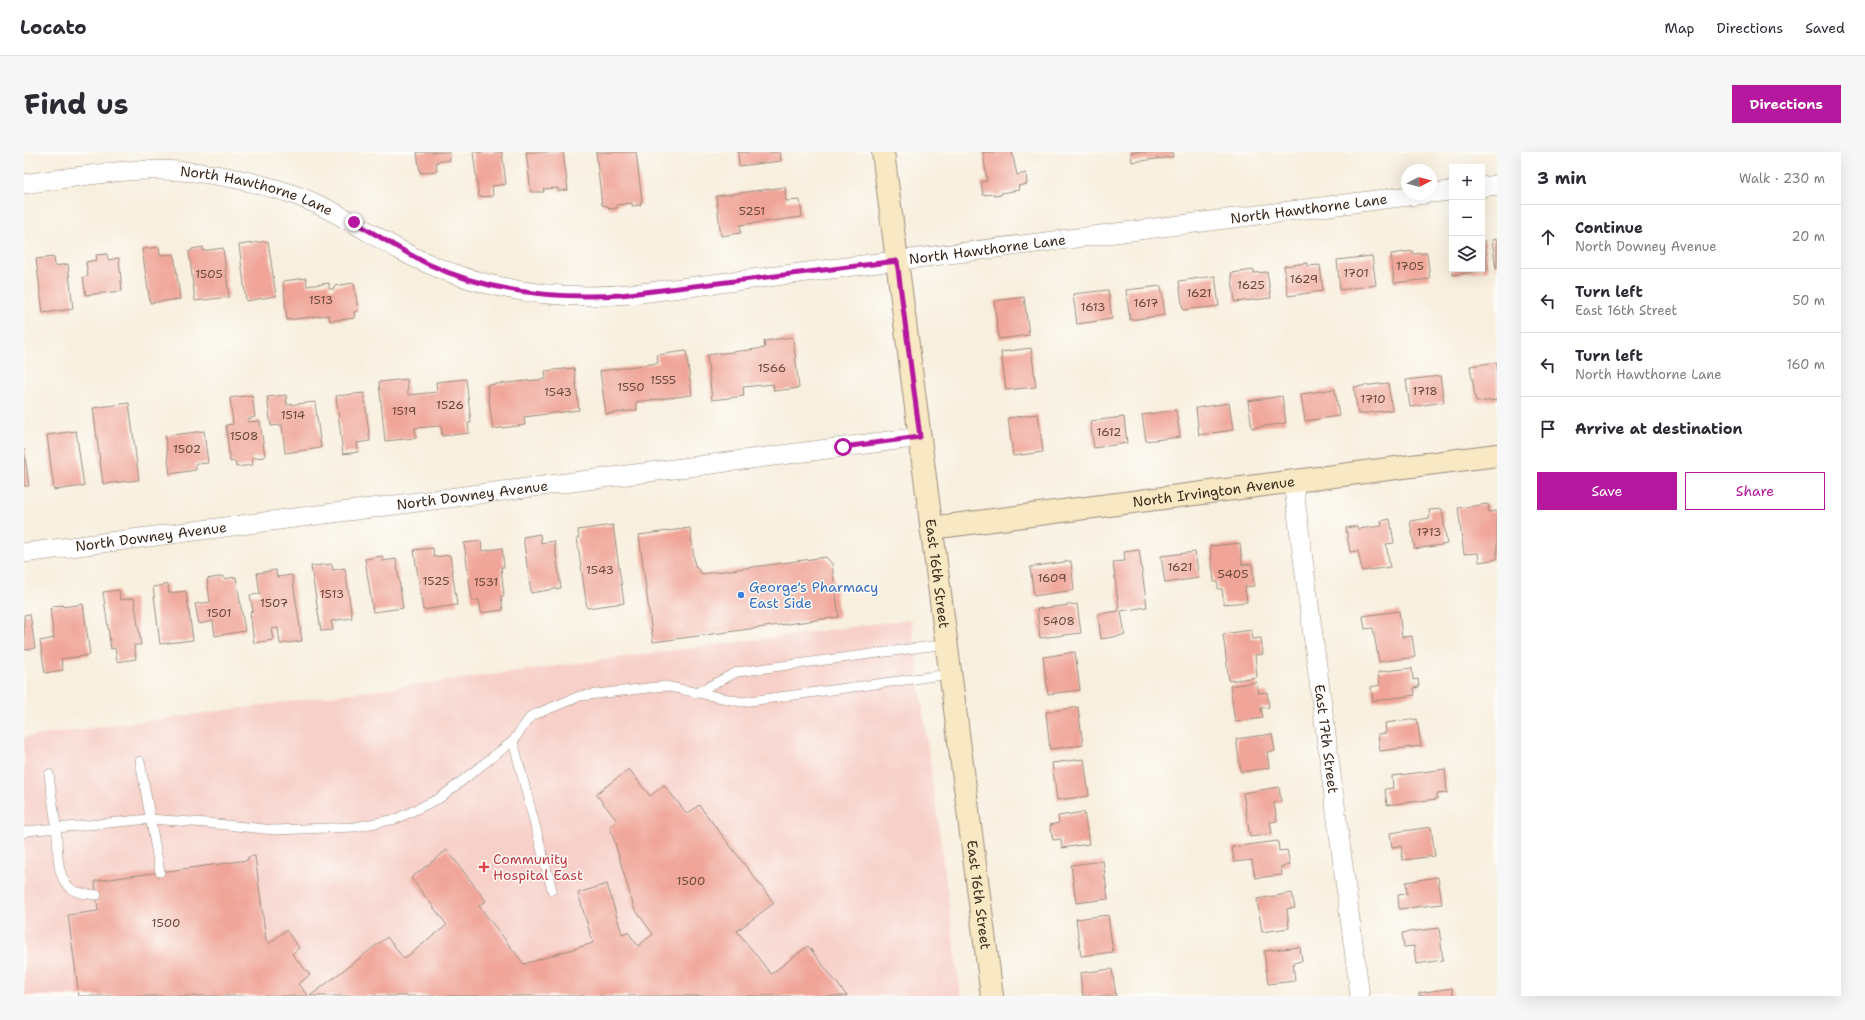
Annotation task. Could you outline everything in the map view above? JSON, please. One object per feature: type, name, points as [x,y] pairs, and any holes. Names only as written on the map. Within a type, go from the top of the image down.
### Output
[{"type":"main road","name":"East 16th Street","points":[[883,152],[992,996]]},
{"type":"main road","name":"North Irvington Avenue","points":[[931,528],[1497,455]]},
{"type":"street","name":"North Hawthorne Lane","points":[[24,184],[115,172],[161,170],[206,174],[249,181],[281,190],[328,208],[399,250],[449,273],[491,286],[545,294],[584,296],[621,295],[1401,197]]},
{"type":"street","points":[[1485,187],[1497,185]]},
{"type":"street","points":[[1437,192],[1449,191]]},
{"type":"street","name":"North Downey Avenue","points":[[24,553],[920,437]]},
{"type":"street","name":"East 17th Street","points":[[1293,482],[1360,996]]},
{"type":"lane","points":[[696,693],[737,672],[946,644]]},
{"type":"lane","points":[[24,833],[26,831],[150,820],[280,830],[355,826],[396,819],[440,798],[513,741],[531,716],[580,696],[665,686],[742,702],[950,674]]},
{"type":"lane","points":[[513,741],[552,890]]},
{"type":"lane","points":[[140,761],[160,872]]},
{"type":"lane","points":[[49,774],[57,828],[58,859],[63,877],[69,887],[75,892],[97,895]]},
{"type":"shaded area","name":"Community Hospital East","points":[[911,619],[961,996],[24,996],[24,737]]},
{"type":"building","points":[[417,152],[449,152],[450,160],[436,162],[437,171],[420,173]]},
{"type":"building","points":[[473,152],[502,152],[506,184],[492,186],[493,196],[479,197]]},
{"type":"building","points":[[526,152],[563,152],[568,190],[558,191],[558,188],[543,189],[544,192],[531,192]]},
{"type":"building","points":[[596,152],[636,152],[642,202],[640,202],[641,205],[632,206],[632,203],[617,205],[617,208],[609,209],[608,206],[602,205]]},
{"type":"building","points":[[738,152],[780,152],[781,161],[739,166]]},
{"type":"building","points":[[983,152],[1012,152],[1017,175],[1026,173],[1027,184],[1018,186],[1019,190],[1001,193],[1001,195],[983,195],[981,182],[987,181]]},
{"type":"building","points":[[1131,152],[1172,152],[1173,157],[1132,162]]},
{"type":"building","points":[[785,187],[786,201],[800,200],[802,217],[740,225],[741,233],[721,236],[716,196]]},
{"type":"building","points":[[1497,239],[1497,269],[1496,269],[1492,240]]},
{"type":"building","points":[[268,241],[276,296],[246,301],[239,245]]},
{"type":"building","points":[[1485,241],[1488,270],[1485,270]]},
{"type":"building","points":[[159,247],[160,255],[174,254],[180,299],[150,303],[142,249]]},
{"type":"building","points":[[203,247],[203,251],[223,248],[229,297],[195,301],[189,251]]},
{"type":"building","points":[[1413,251],[1414,254],[1427,253],[1430,279],[1394,283],[1391,254]]},
{"type":"building","points":[[107,254],[108,260],[119,258],[122,291],[86,295],[83,277],[88,276],[86,262],[97,260],[96,255]]},
{"type":"building","points":[[1372,256],[1376,285],[1340,290],[1337,260]]},
{"type":"building","points":[[54,257],[55,266],[68,264],[73,309],[43,313],[36,259]]},
{"type":"building","points":[[1307,263],[1307,266],[1320,265],[1323,291],[1288,296],[1284,266]]},
{"type":"building","points":[[1254,270],[1254,273],[1267,272],[1271,298],[1235,302],[1231,273]]},
{"type":"building","points":[[1452,272],[1474,272],[1453,275]]},
{"type":"building","points":[[1215,276],[1219,306],[1183,310],[1179,281]]},
{"type":"building","points":[[306,278],[307,286],[329,283],[329,289],[334,289],[334,286],[354,283],[358,311],[354,312],[355,318],[330,321],[329,315],[287,320],[283,281]]},
{"type":"building","points":[[1161,286],[1165,315],[1130,320],[1126,290]]},
{"type":"building","points":[[1108,290],[1112,319],[1077,324],[1073,294]]},
{"type":"building","points":[[1024,297],[1029,335],[999,339],[994,301]]},
{"type":"building","points":[[793,337],[799,388],[774,391],[773,384],[743,387],[744,396],[712,400],[707,355],[765,348],[764,341]]},
{"type":"building","points":[[1031,348],[1036,387],[1006,390],[1001,352]]},
{"type":"building","points":[[686,351],[692,395],[636,402],[637,410],[606,414],[600,371],[658,363],[657,355]]},
{"type":"building","points":[[1497,362],[1497,400],[1476,402],[1470,366]]},
{"type":"building","points":[[574,368],[579,410],[524,417],[525,425],[493,429],[487,385],[546,379],[545,371]]},
{"type":"building","points":[[1440,376],[1444,402],[1410,407],[1406,380]]},
{"type":"building","points":[[407,379],[408,395],[437,392],[436,382],[466,379],[471,423],[468,423],[469,433],[442,436],[441,426],[415,428],[416,438],[385,441],[379,382]]},
{"type":"building","points":[[1388,383],[1392,410],[1358,414],[1354,387]]},
{"type":"building","points":[[1335,389],[1339,416],[1305,421],[1301,394]]},
{"type":"building","points":[[364,393],[370,441],[357,443],[358,452],[343,454],[336,396]]},
{"type":"building","points":[[252,395],[255,417],[247,419],[248,422],[260,421],[265,457],[252,458],[253,465],[236,467],[235,461],[230,462],[226,425],[233,424],[230,398]]},
{"type":"building","points":[[286,395],[287,405],[315,402],[321,448],[285,453],[282,425],[271,426],[267,397]]},
{"type":"building","points":[[1282,396],[1286,423],[1252,428],[1248,401]]},
{"type":"building","points":[[129,403],[139,480],[103,484],[93,408]]},
{"type":"building","points":[[1229,403],[1233,430],[1199,435],[1196,408]]},
{"type":"building","points":[[1176,410],[1180,437],[1146,441],[1142,415]]},
{"type":"building","points":[[1038,414],[1043,452],[1013,456],[1008,418]]},
{"type":"building","points":[[1124,417],[1127,443],[1094,448],[1090,421]]},
{"type":"building","points":[[76,431],[84,486],[54,490],[47,435]]},
{"type":"building","points":[[204,431],[208,463],[195,464],[196,470],[170,474],[165,436]]},
{"type":"building","points":[[24,449],[29,486],[24,486]]},
{"type":"building","points":[[1488,504],[1489,512],[1497,511],[1497,559],[1479,562],[1478,553],[1464,554],[1458,508]]},
{"type":"building","points":[[1442,509],[1447,544],[1415,549],[1410,521],[1430,518],[1429,510]]},
{"type":"building","points":[[1390,519],[1394,543],[1386,544],[1390,567],[1362,571],[1358,551],[1350,552],[1346,528],[1357,526],[1358,529],[1382,526],[1381,521]]},
{"type":"building","points":[[613,525],[624,603],[587,608],[577,538],[579,538],[578,530]]},
{"type":"building","name":"George's Pharmacy East Side","points":[[690,528],[695,566],[702,574],[826,557],[832,564],[839,617],[653,642],[639,535]]},
{"type":"building","points":[[540,534],[541,543],[554,541],[561,588],[531,593],[523,537]]},
{"type":"building","points":[[481,541],[482,551],[502,548],[504,567],[501,567],[504,596],[501,596],[503,610],[481,613],[479,600],[472,601],[464,543]]},
{"type":"building","points":[[1240,543],[1242,565],[1252,564],[1254,586],[1245,587],[1247,602],[1224,604],[1222,589],[1218,589],[1218,582],[1214,582],[1210,546]]},
{"type":"building","points":[[433,548],[434,557],[450,555],[457,605],[423,610],[414,550]]},
{"type":"building","points":[[1139,550],[1147,607],[1121,611],[1125,635],[1101,639],[1098,614],[1119,611],[1113,562],[1125,561],[1124,552]]},
{"type":"building","points":[[1195,552],[1199,578],[1165,583],[1161,556]]},
{"type":"building","points":[[382,556],[383,561],[396,559],[403,608],[373,612],[365,559]]},
{"type":"building","points":[[1071,561],[1074,590],[1034,596],[1030,567]]},
{"type":"building","points":[[332,564],[333,570],[345,568],[352,618],[331,621],[333,630],[321,631],[311,566]]},
{"type":"building","points":[[276,570],[277,577],[292,575],[302,641],[280,644],[278,628],[271,629],[273,640],[254,643],[250,612],[253,611],[250,595],[260,594],[257,573]]},
{"type":"building","points":[[224,576],[224,579],[236,577],[245,631],[215,636],[213,621],[199,624],[195,604],[210,602],[207,579]]},
{"type":"building","points":[[168,584],[169,593],[186,591],[193,640],[160,644],[153,587]]},
{"type":"building","points":[[119,590],[120,600],[134,598],[141,645],[134,645],[136,659],[117,662],[115,648],[111,649],[103,592]]},
{"type":"building","points":[[83,604],[90,655],[61,659],[63,670],[45,673],[40,641],[54,638],[50,609],[52,606],[63,605],[63,607]]},
{"type":"building","points":[[1077,604],[1081,633],[1040,638],[1037,609]]},
{"type":"building","points":[[1399,611],[1402,637],[1412,636],[1415,657],[1379,662],[1373,628],[1365,629],[1363,616]]},
{"type":"building","points":[[30,614],[35,648],[24,650],[24,615]]},
{"type":"building","points":[[1251,630],[1252,639],[1261,638],[1263,654],[1255,655],[1257,677],[1229,681],[1223,634]]},
{"type":"building","points":[[1075,652],[1080,690],[1048,694],[1043,657]]},
{"type":"building","points":[[1412,668],[1413,680],[1418,679],[1419,687],[1414,688],[1415,695],[1373,701],[1371,687],[1380,685],[1378,672]]},
{"type":"building","points":[[1256,682],[1258,693],[1267,692],[1269,707],[1261,708],[1263,718],[1235,722],[1230,686]]},
{"type":"building","points":[[1078,707],[1083,745],[1050,749],[1046,712]]},
{"type":"building","points":[[1417,719],[1421,746],[1380,751],[1378,734],[1386,733],[1385,723]]},
{"type":"building","points":[[1272,734],[1275,751],[1267,752],[1269,768],[1241,772],[1236,739]]},
{"type":"building","points":[[1084,759],[1089,796],[1057,800],[1052,763]]},
{"type":"building","points":[[629,769],[650,796],[664,785],[687,814],[699,805],[774,903],[737,931],[771,974],[808,946],[847,996],[310,996],[387,937],[404,959],[447,925],[411,878],[447,850],[486,901],[479,906],[524,964],[593,943],[578,893],[607,884],[622,934],[628,932],[638,946],[653,934],[634,908],[610,826],[617,821],[596,794]]},
{"type":"building","points":[[1445,769],[1447,793],[1437,794],[1437,799],[1387,805],[1385,789],[1393,788],[1392,776]]},
{"type":"building","points":[[1279,787],[1281,802],[1274,803],[1277,821],[1270,822],[1272,834],[1250,837],[1243,793]]},
{"type":"building","points":[[1084,812],[1089,844],[1062,848],[1061,839],[1053,840],[1050,825],[1059,823],[1058,816]]},
{"type":"building","points":[[1431,827],[1435,856],[1403,860],[1401,846],[1392,847],[1390,833]]},
{"type":"building","points":[[1278,841],[1279,851],[1287,850],[1290,865],[1281,867],[1282,875],[1255,878],[1252,860],[1234,862],[1232,847]]},
{"type":"building","points":[[255,856],[266,940],[269,944],[286,930],[299,948],[292,954],[310,975],[298,984],[308,996],[79,996],[68,915],[98,911],[95,881],[248,860],[248,857]]},
{"type":"building","points":[[1103,861],[1108,899],[1076,903],[1071,865]]},
{"type":"building","points":[[1438,877],[1442,904],[1399,909],[1398,895],[1407,894],[1406,882]]},
{"type":"building","points":[[1292,893],[1295,908],[1287,909],[1289,928],[1262,932],[1257,899]]},
{"type":"building","points":[[1108,915],[1113,952],[1081,956],[1076,919]]},
{"type":"building","points":[[1439,928],[1443,960],[1416,964],[1414,946],[1404,947],[1402,933]]},
{"type":"building","points":[[1300,947],[1302,961],[1293,963],[1295,981],[1268,984],[1264,951]]},
{"type":"building","points":[[1112,969],[1116,996],[1083,996],[1080,973]]},
{"type":"building","points":[[1452,988],[1453,996],[1419,996],[1419,993]]},
{"type":"place","name":"George's Pharmacy East Side","points":[[741,595]]},
{"type":"place","name":"Community Hospital East","points":[[484,867]]},
{"type":"route","points":[[354,222],[399,250],[449,273],[491,286],[545,294],[577,296],[621,295],[897,261],[920,437],[843,447]]}]
